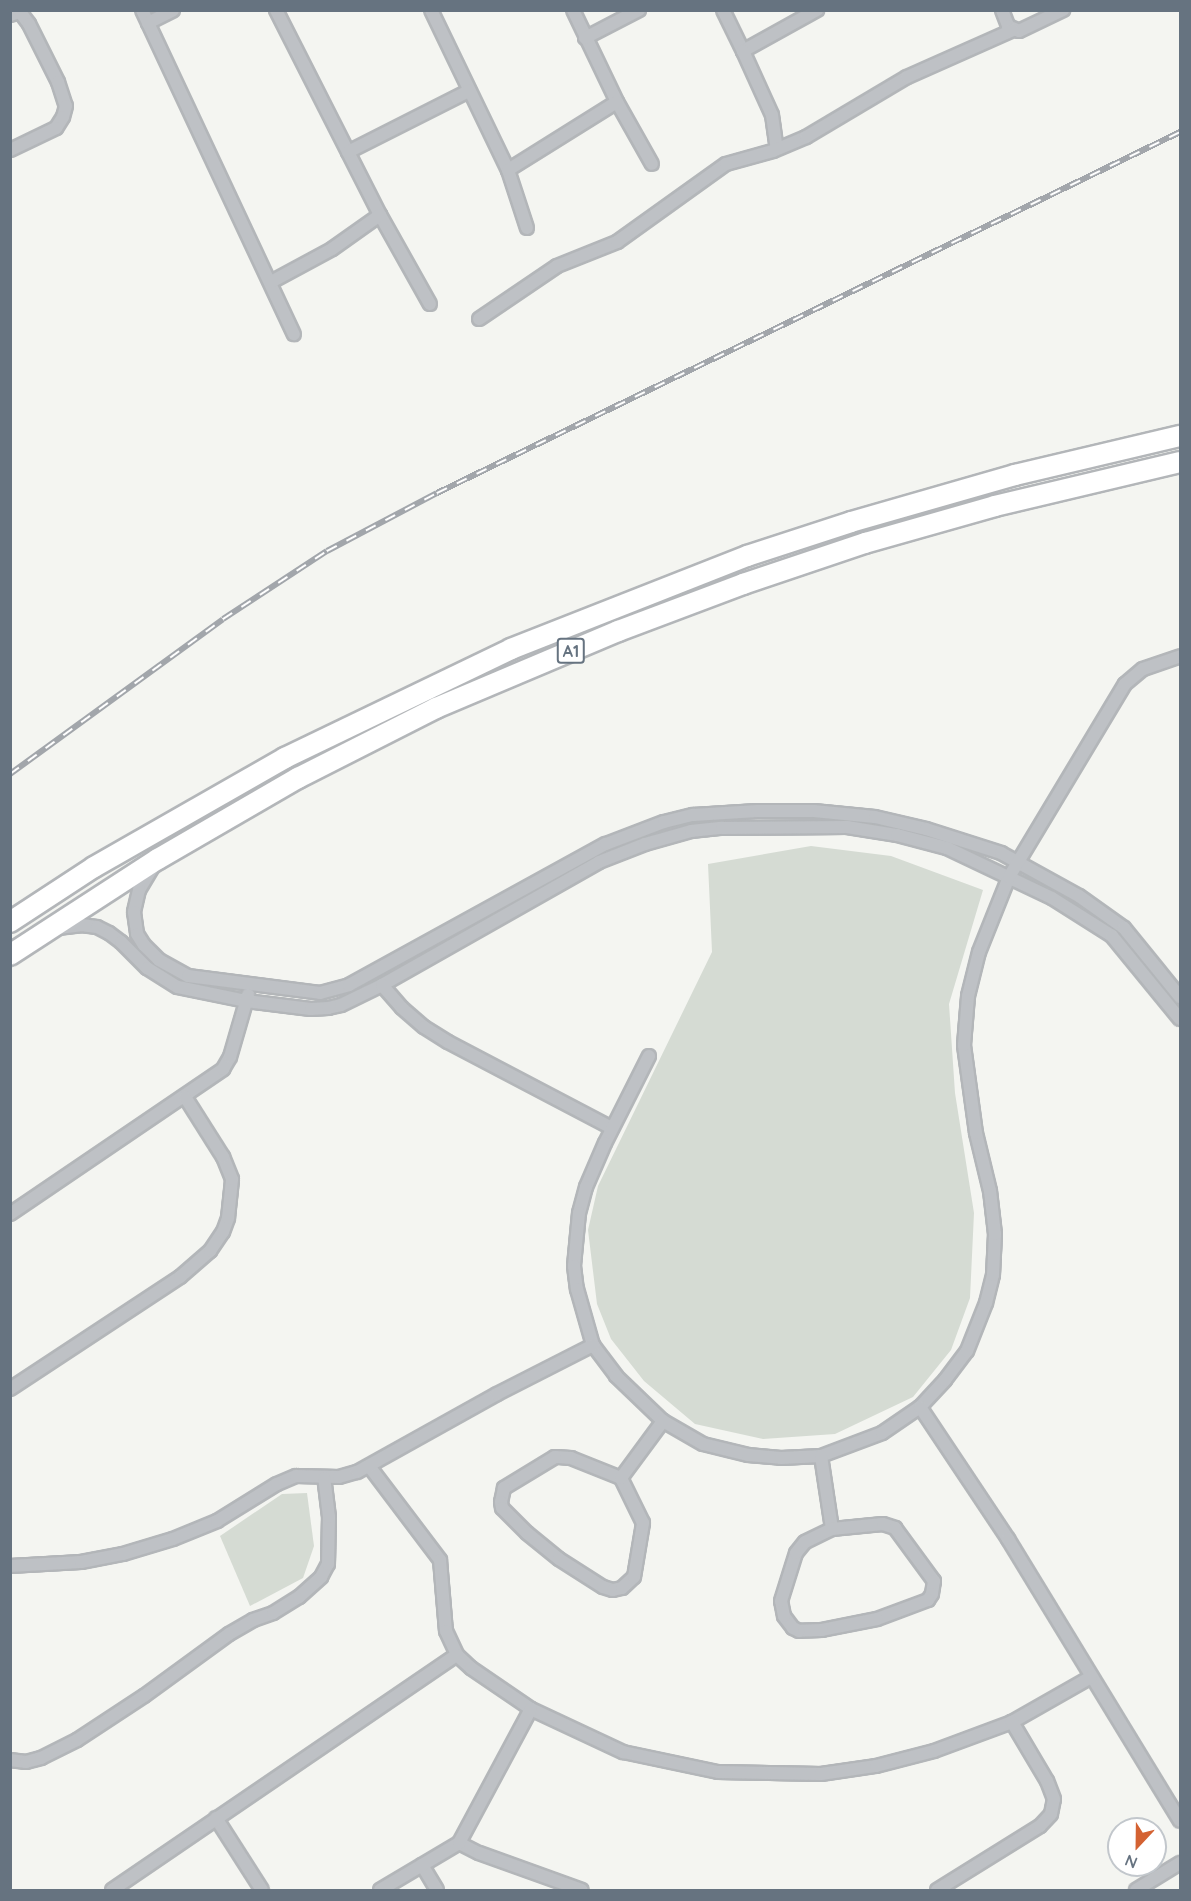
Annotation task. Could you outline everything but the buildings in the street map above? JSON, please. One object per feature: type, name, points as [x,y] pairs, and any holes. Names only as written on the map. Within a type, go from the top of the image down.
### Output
[{"type":"highway","name":"A1","points":[[10,922],[94,867],[285,758],[511,649],[736,561],[852,522],[1015,475],[1180,436]]},
{"type":"highway","name":"A1","points":[[10,955],[158,859],[298,778],[436,708],[618,631],[743,584],[865,543],[996,506],[1180,462]]},
{"type":"street","points":[[142,10],[272,282],[294,334]]},
{"type":"street","points":[[148,22],[172,10]]},
{"type":"street","points":[[276,10],[380,215],[430,304]]},
{"type":"street","points":[[431,10],[508,170],[527,228]]},
{"type":"street","points":[[573,10],[617,102],[652,164]]},
{"type":"street","points":[[585,38],[639,10]]},
{"type":"street","points":[[723,10],[772,115],[777,149]]},
{"type":"street","points":[[743,51],[817,10]]},
{"type":"street","points":[[1002,10],[1008,26],[1019,31],[1063,10]]},
{"type":"street","points":[[10,15],[20,12],[29,24],[58,82],[66,106],[63,117],[56,128],[10,150]]},
{"type":"street","points":[[478,319],[557,266],[616,242],[726,164],[777,149],[806,137],[907,78],[1013,30]]},
{"type":"street","points":[[348,152],[469,91]]},
{"type":"street","points":[[508,170],[617,102]]},
{"type":"street","points":[[272,282],[332,249],[380,215]]},
{"type":"street","points":[[649,1056],[585,1187],[575,1237],[577,1289],[593,1345],[616,1376],[663,1421],[703,1444],[748,1455],[781,1458],[821,1456],[882,1433],[920,1407],[967,1351],[986,1303],[993,1275],[995,1234],[991,1202],[967,1079],[965,1019],[979,952],[1009,877],[1125,684],[1143,669],[1180,656]]},
{"type":"street","points":[[158,859],[136,901],[135,922],[144,945],[159,960],[188,976],[250,986],[320,993],[349,985],[606,844],[654,826],[693,815],[746,811],[814,811],[875,817],[926,829],[1018,862],[1079,896],[1118,923],[1180,997]]},
{"type":"street","points":[[49,929],[81,925],[97,927],[121,942],[160,979],[197,993],[311,1009],[328,1008],[341,1005],[382,985],[599,862],[645,844],[691,831],[812,826],[867,830],[931,842],[962,854],[1052,898],[1112,936],[1180,1019]]},
{"type":"street","points":[[382,985],[410,1014],[448,1042],[612,1128]]},
{"type":"street","points":[[10,1214],[223,1069],[230,1057],[250,986]]},
{"type":"street","points":[[10,1389],[180,1277],[210,1251],[223,1232],[228,1218],[232,1179],[223,1157],[185,1097]]},
{"type":"street","points":[[10,1566],[81,1562],[123,1554],[173,1539],[217,1521],[277,1484],[296,1476],[339,1477],[369,1466],[497,1394],[593,1345]]},
{"type":"street","points":[[920,1407],[1008,1539],[1180,1821]]},
{"type":"street","points":[[621,1478],[663,1421]]},
{"type":"street","points":[[821,1456],[832,1529]]},
{"type":"street","points":[[555,1457],[571,1458],[621,1478],[643,1523],[634,1577],[622,1588],[613,1590],[603,1587],[559,1559],[527,1533],[502,1508],[504,1488],[555,1457]]},
{"type":"street","points":[[369,1466],[440,1560],[447,1632],[457,1655],[471,1668],[531,1709],[623,1752],[718,1772],[821,1774],[876,1766],[934,1752],[1012,1722],[1091,1677]]},
{"type":"street","points":[[10,1760],[26,1762],[41,1758],[76,1740],[120,1713],[229,1634],[253,1620],[273,1613],[299,1597],[321,1577],[328,1564],[329,1517],[324,1478]]},
{"type":"street","points":[[883,1524],[895,1528],[934,1581],[932,1594],[928,1600],[877,1619],[822,1630],[799,1631],[793,1628],[784,1616],[781,1601],[796,1554],[805,1542],[832,1529],[883,1524]]},
{"type":"street","points":[[112,1890],[457,1655]]},
{"type":"street","points":[[380,1890],[459,1843],[531,1709]]},
{"type":"street","points":[[937,1890],[1040,1826],[1051,1814],[1054,1799],[1047,1781],[1012,1722]]},
{"type":"street","points":[[216,1818],[262,1890]]},
{"type":"street","points":[[459,1843],[479,1853],[582,1890]]},
{"type":"street","points":[[1136,1890],[1180,1863]]},
{"type":"street","points":[[422,1865],[437,1890]]},
{"type":"shaded area","points":[[811,846],[891,856],[983,890],[949,1004],[955,1093],[974,1213],[970,1298],[951,1350],[913,1397],[835,1434],[763,1439],[695,1424],[644,1381],[611,1339],[597,1304],[588,1230],[598,1186],[712,952],[708,864]]},
{"type":"shaded area","points":[[307,1493],[314,1546],[303,1578],[250,1606],[220,1536],[282,1494]]},
{"type":"railway","points":[[10,774],[223,619],[327,551],[437,493],[1180,132]]}]
